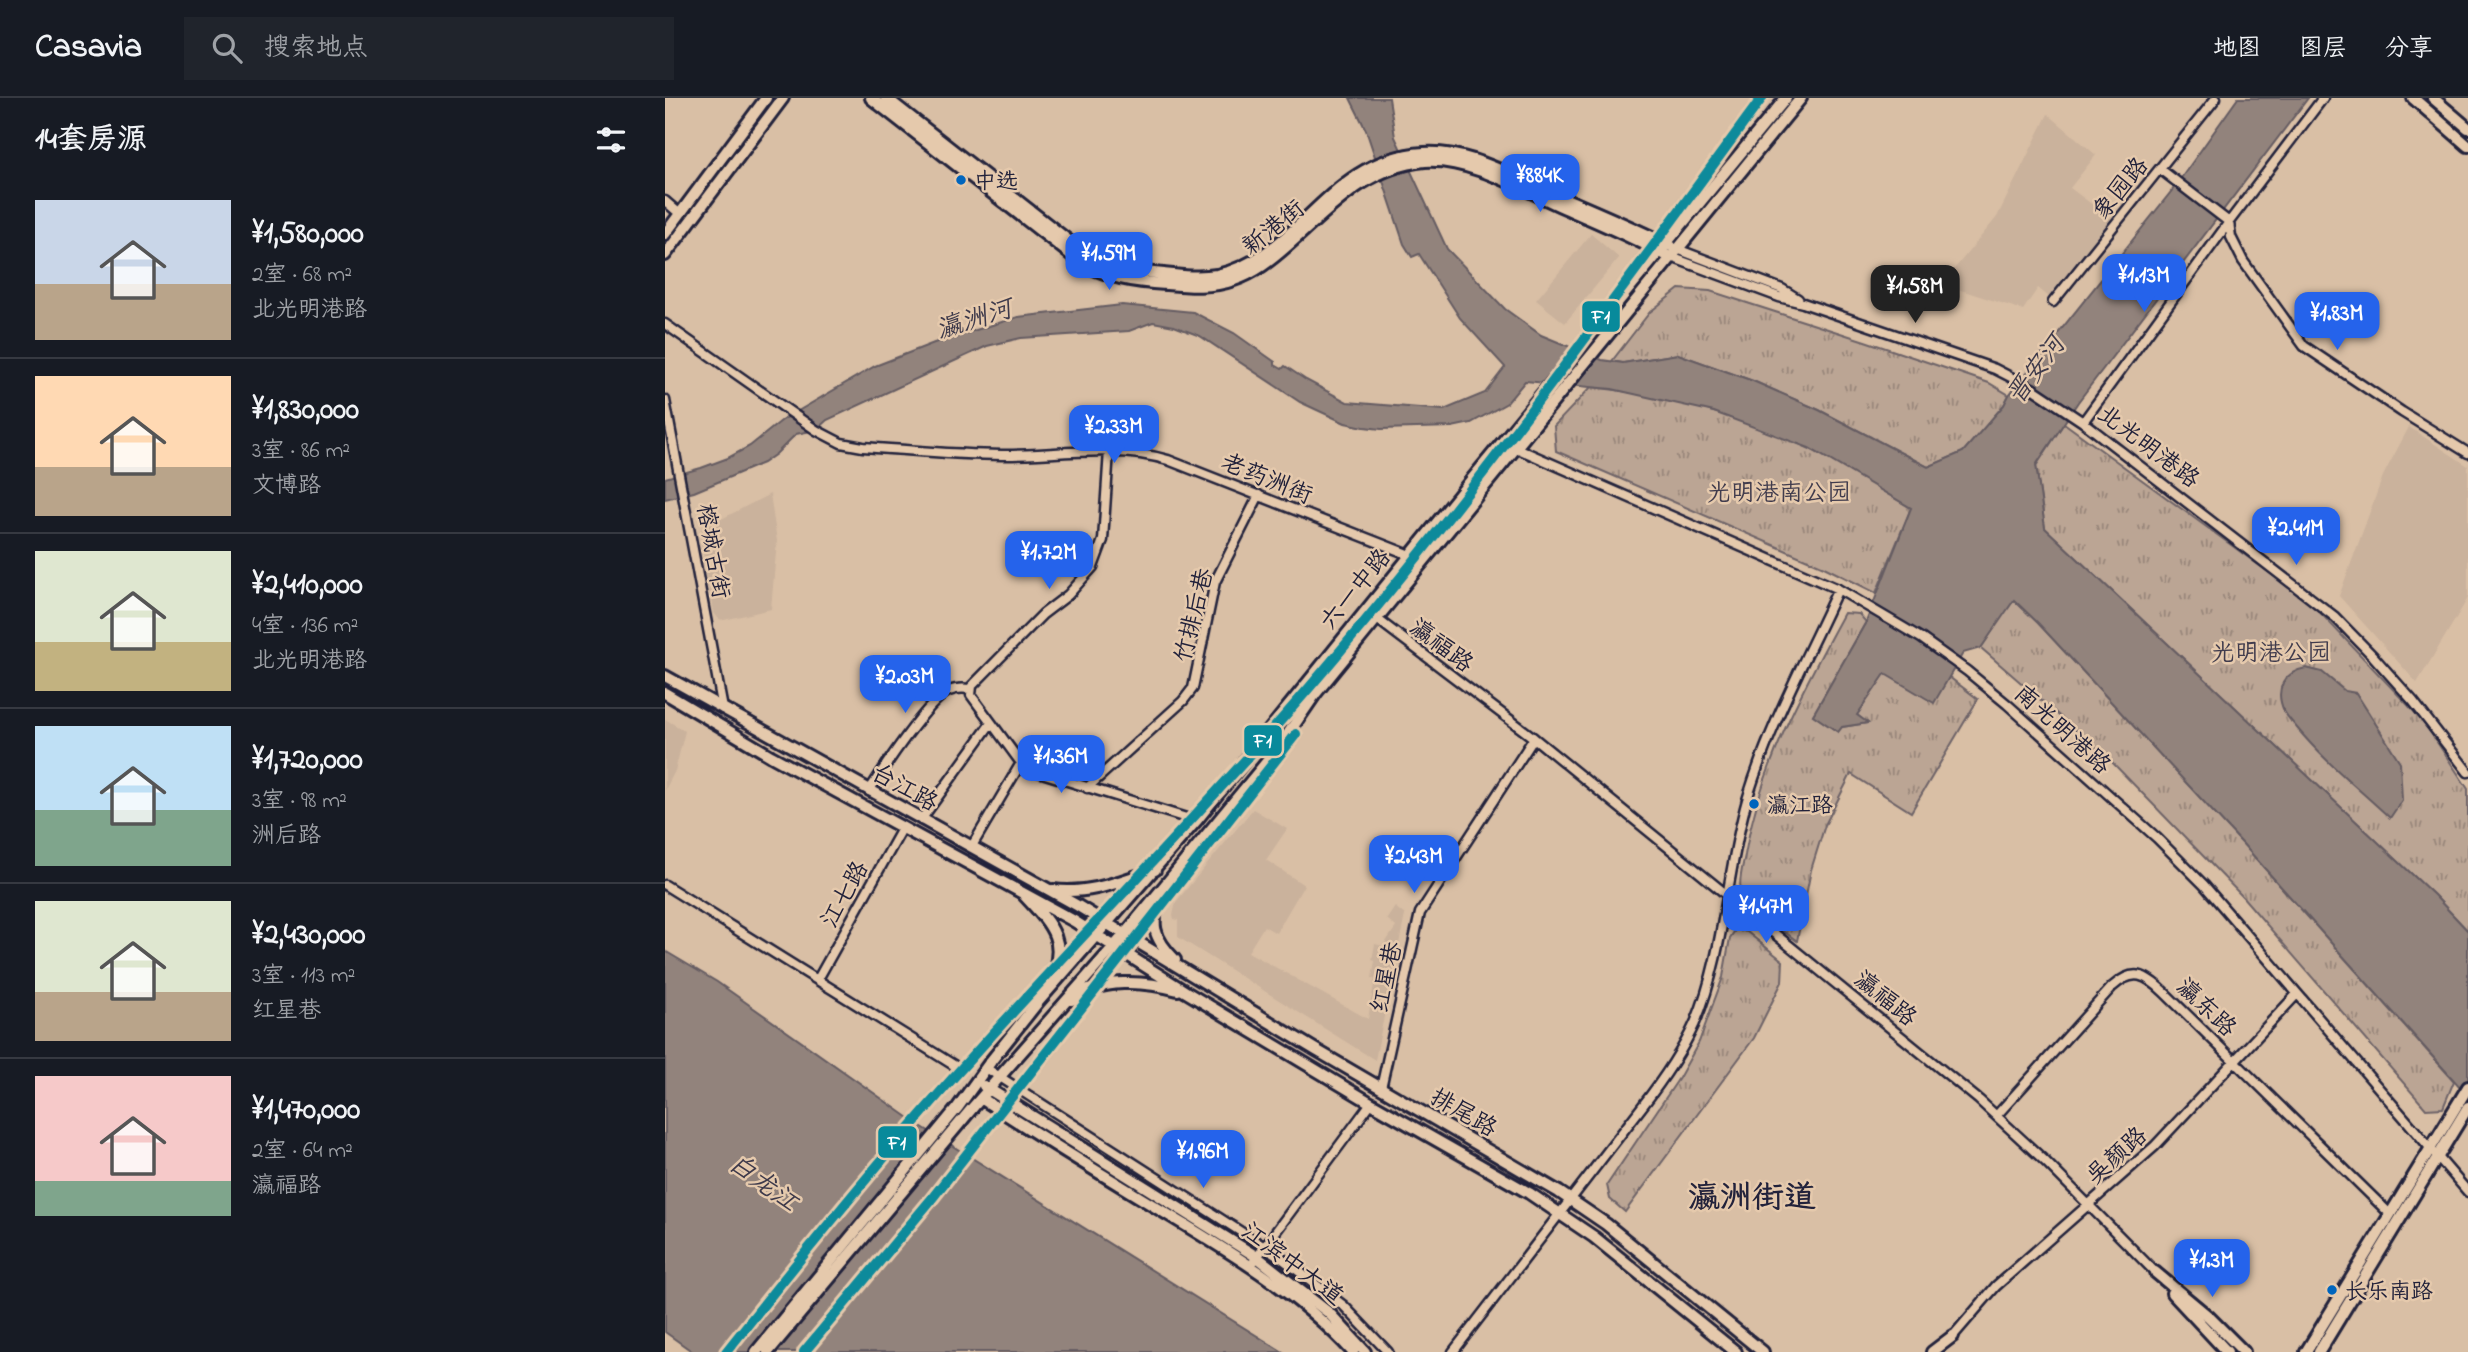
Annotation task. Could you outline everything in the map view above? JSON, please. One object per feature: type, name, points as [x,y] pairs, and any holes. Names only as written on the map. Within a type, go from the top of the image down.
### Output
[{"type":"main road","points":[[665,234],[766,98]]},
{"type":"main road","points":[[665,255],[783,98]]},
{"type":"main road","name":"新港街","points":[[871,98],[1079,261],[1100,272],[1134,281],[1198,286],[1220,284],[1241,277],[1265,264],[1371,171]]},
{"type":"main road","name":"新港街","points":[[885,98],[1079,249],[1107,264],[1139,272],[1197,277],[1218,275],[1243,266],[1266,252],[1335,190],[1371,171]]},
{"type":"main road","name":"六一中路","points":[[768,1352],[1003,1072],[1124,935],[1279,747],[1316,693],[1602,343],[1668,250],[1786,98]]},
{"type":"main road","name":"六一中路","points":[[756,1352],[958,1107],[1038,1002],[1196,821],[1550,383],[1801,98]]},
{"type":"main road","points":[[2413,98],[2468,146]]},
{"type":"main road","points":[[2433,98],[2468,128]]},
{"type":"main road","points":[[1371,171],[1389,169],[1422,157],[1446,154],[1480,162],[1668,250]]},
{"type":"main road","name":"台江路","points":[[665,676],[972,846],[1124,935]]},
{"type":"main road","name":"台江路","points":[[665,694],[771,756],[1016,887],[1097,934]]},
{"type":"main road","points":[[1041,886],[1066,891],[1088,890],[1155,870]]},
{"type":"main road","points":[[1167,883],[1155,914],[1156,933],[1165,950],[1196,978]]},
{"type":"main road","points":[[1016,887],[1048,922],[1057,937],[1057,964],[1038,1002]]},
{"type":"main road","name":"排尾路","points":[[1097,934],[1186,992],[1561,1213],[1736,1352]]},
{"type":"main road","name":"排尾路","points":[[1124,935],[1570,1199],[1606,1224],[1763,1352]]},
{"type":"main road","points":[[1055,1016],[1076,997],[1117,984],[1142,982],[1186,992]]},
{"type":"main road","name":"江滨中大道","points":[[976,1081],[985,1094],[1254,1261],[1329,1313],[1365,1352]]},
{"type":"main road","points":[[2306,1352],[2466,1090]]},
{"type":"main road","points":[[2319,1352],[2468,1107]]},
{"type":"main road","name":"江滨中大道","points":[[1254,1261],[1353,1352]]},
{"type":"main road","points":[[2155,1272],[2227,1352]]},
{"type":"main road","points":[[2155,1272],[2209,1317],[2244,1352]]},
{"type":"main road","points":[[1932,1352],[1952,1336]]},
{"type":"main road","points":[[1942,1352],[1952,1336]]},
{"type":"street","name":"象园路","points":[[2053,302],[2216,98]]},
{"type":"street","points":[[2083,422],[2323,98]]},
{"type":"street","points":[[2160,169],[2229,222],[2231,237],[2243,261],[2304,346],[2468,453]]},
{"type":"street","points":[[665,201],[680,214]]},
{"type":"street","name":"北光明港路","points":[[1668,250],[1781,289],[1803,303],[1920,342],[2015,378],[2083,422],[2335,617],[2413,701],[2468,772]]},
{"type":"street","name":"老药洲街","points":[[665,324],[786,410],[841,443],[863,447],[999,455],[1109,451],[1136,453],[1168,460],[1410,555]]},
{"type":"street","name":"榕城古街","points":[[665,400],[723,709]]},
{"type":"street","name":"南光明港路","points":[[1517,448],[1838,589],[1938,649],[2007,704],[2178,858],[2223,906],[2468,1192]]},
{"type":"street","points":[[869,791],[937,699],[949,691],[971,689],[1043,614],[1068,595],[1093,567],[1103,540],[1109,451]]},
{"type":"street","name":"竹排后巷","points":[[1087,788],[1183,701],[1193,688],[1216,582],[1259,495]]},
{"type":"street","points":[[1453,1352],[1667,1074],[1686,1041],[1700,1011],[1710,974],[1740,825],[1762,752],[1838,589]]},
{"type":"street","name":"瀛福路","points":[[1377,619],[1534,738],[1997,1115],[2155,1272]]},
{"type":"street","points":[[971,689],[974,700],[1021,763],[1034,771],[1196,821]]},
{"type":"street","points":[[921,820],[991,723]]},
{"type":"street","name":"红星巷","points":[[1381,1088],[1422,909],[1534,738]]},
{"type":"street","points":[[972,846],[1021,763]]},
{"type":"street","name":"江七路","points":[[818,979],[903,827]]},
{"type":"street","points":[[665,885],[960,1069]]},
{"type":"street","name":"瀛东路","points":[[1997,1115],[2112,987],[2125,977],[2133,975],[2152,981],[2390,1214]]},
{"type":"street","name":"吴颜路","points":[[1952,1336],[1996,1286],[2155,1146],[2298,995]]},
{"type":"street","points":[[986,1068],[1003,1072],[1265,1247],[1344,1306],[1388,1352]]},
{"type":"street","points":[[1254,1261],[1371,1103]]},
{"type":"shaded area","points":[[2048,114],[2096,155],[2070,188],[2113,220],[2055,302],[2038,288],[2023,310],[1942,284],[1997,217]]},
{"type":"shaded area","points":[[1591,234],[1619,258],[1565,323],[1536,300]]},
{"type":"shaded area","points":[[2409,427],[2468,466],[2468,598],[2417,683],[2339,596],[2383,476]]},
{"type":"shaded area","points":[[770,494],[777,541],[771,609],[719,619],[713,612],[700,534],[702,529]]},
{"type":"shaded area","points":[[665,719],[685,731],[675,771],[665,790]]},
{"type":"shaded area","points":[[1253,809],[1287,829],[1266,860],[1304,885],[1276,933],[1264,926],[1248,952],[1368,1019],[1375,979],[1372,978],[1375,961],[1372,960],[1375,944],[1383,946],[1396,927],[1387,919],[1395,907],[1405,915],[1375,1060],[1178,937],[1178,920],[1174,919],[1173,915],[1176,902]]},
{"type":"green space","points":[[1679,289],[1710,291],[1989,383],[2009,395],[2004,405],[1963,452],[1928,467],[1819,410],[1753,381],[1678,354],[1623,363],[1612,361],[1650,312]]},
{"type":"green space","name":"光明港南公园","points":[[1591,387],[1674,401],[1756,426],[1821,455],[1911,508],[1876,593],[1824,567],[1556,451],[1554,426]]},
{"type":"green space","name":"光明港公园","points":[[2064,423],[2312,604],[2423,721],[2468,789],[2468,931],[2434,895],[2045,528],[2036,466]]},
{"type":"green space","points":[[2013,599],[2242,843],[2454,1081],[2443,1108],[2426,1109],[2242,896],[2110,760],[1981,648]]},
{"type":"green space","points":[[1844,613],[1859,614],[1866,622],[1813,715],[1838,732],[1842,727],[1867,723],[1857,715],[1885,673],[1933,702],[1949,677],[1978,699],[1911,812],[1851,774],[1825,825],[1811,870],[1797,941],[1757,912],[1744,899],[1740,888],[1741,873],[1752,823],[1772,760],[1798,700]]},
{"type":"green space","points":[[1736,929],[1747,932],[1783,961],[1782,982],[1754,1038],[1625,1212],[1610,1199],[1607,1185],[1679,1078],[1699,1042],[1723,977],[1730,938]]},
{"type":"water","name":"晋安河","points":[[1350,98],[1389,98],[1395,137],[1447,249],[1505,309],[1541,335],[1602,360],[1623,363],[1678,354],[1753,381],[1819,410],[1928,467],[1963,452],[2004,405],[2009,395],[2174,188],[2238,98],[2308,98],[2078,402],[2036,465],[2045,528],[2434,895],[2468,931],[2468,1096],[2242,843],[2014,600],[1981,648],[1963,653],[1934,703],[1885,674],[1857,715],[1868,723],[1842,727],[1838,732],[1813,715],[1866,622],[1911,508],[1809,448],[1714,412],[1612,389],[1525,381],[1507,403],[1471,423],[1452,427],[1364,427],[1345,423],[1300,402],[1200,336],[1174,326],[1153,322],[1129,331],[1021,338],[987,346],[827,420],[816,430],[796,434],[763,463],[694,492],[665,499],[665,478],[728,458],[750,446],[781,421],[875,366],[934,343],[1018,317],[1122,305],[1193,312],[1234,333],[1275,362],[1275,365],[1282,369],[1285,366],[1347,402],[1444,410],[1485,393],[1505,367],[1460,318],[1419,254],[1412,257],[1404,244],[1366,130]]},
{"type":"water","points":[[2306,668],[2322,672],[2345,691],[2356,693],[2400,762],[2402,800],[2390,818],[2319,752],[2285,713],[2280,696],[2283,683],[2292,673]]},
{"type":"water","name":"白龙江","points":[[665,951],[717,982],[919,1125],[1283,1352],[693,1352],[665,1332]]},
{"type":"transit line","name":"F1","points":[[726,1352],[917,1119],[1264,739],[1369,617],[1541,398],[1762,98]]},
{"type":"transit line","name":"F1","points":[[804,1352],[930,1201],[1296,734]]},
{"type":"place","name":"中选","points":[[961,180]]},
{"type":"place","name":"瀛江路","points":[[1754,804]]},
{"type":"place","name":"长乐南路","points":[[2332,1290]]},
{"type":"district","name":"瀛洲街道","points":[[1752,1196]]},
{"type":"water label","name":"瀛洲河","points":[[974,318]]}]
